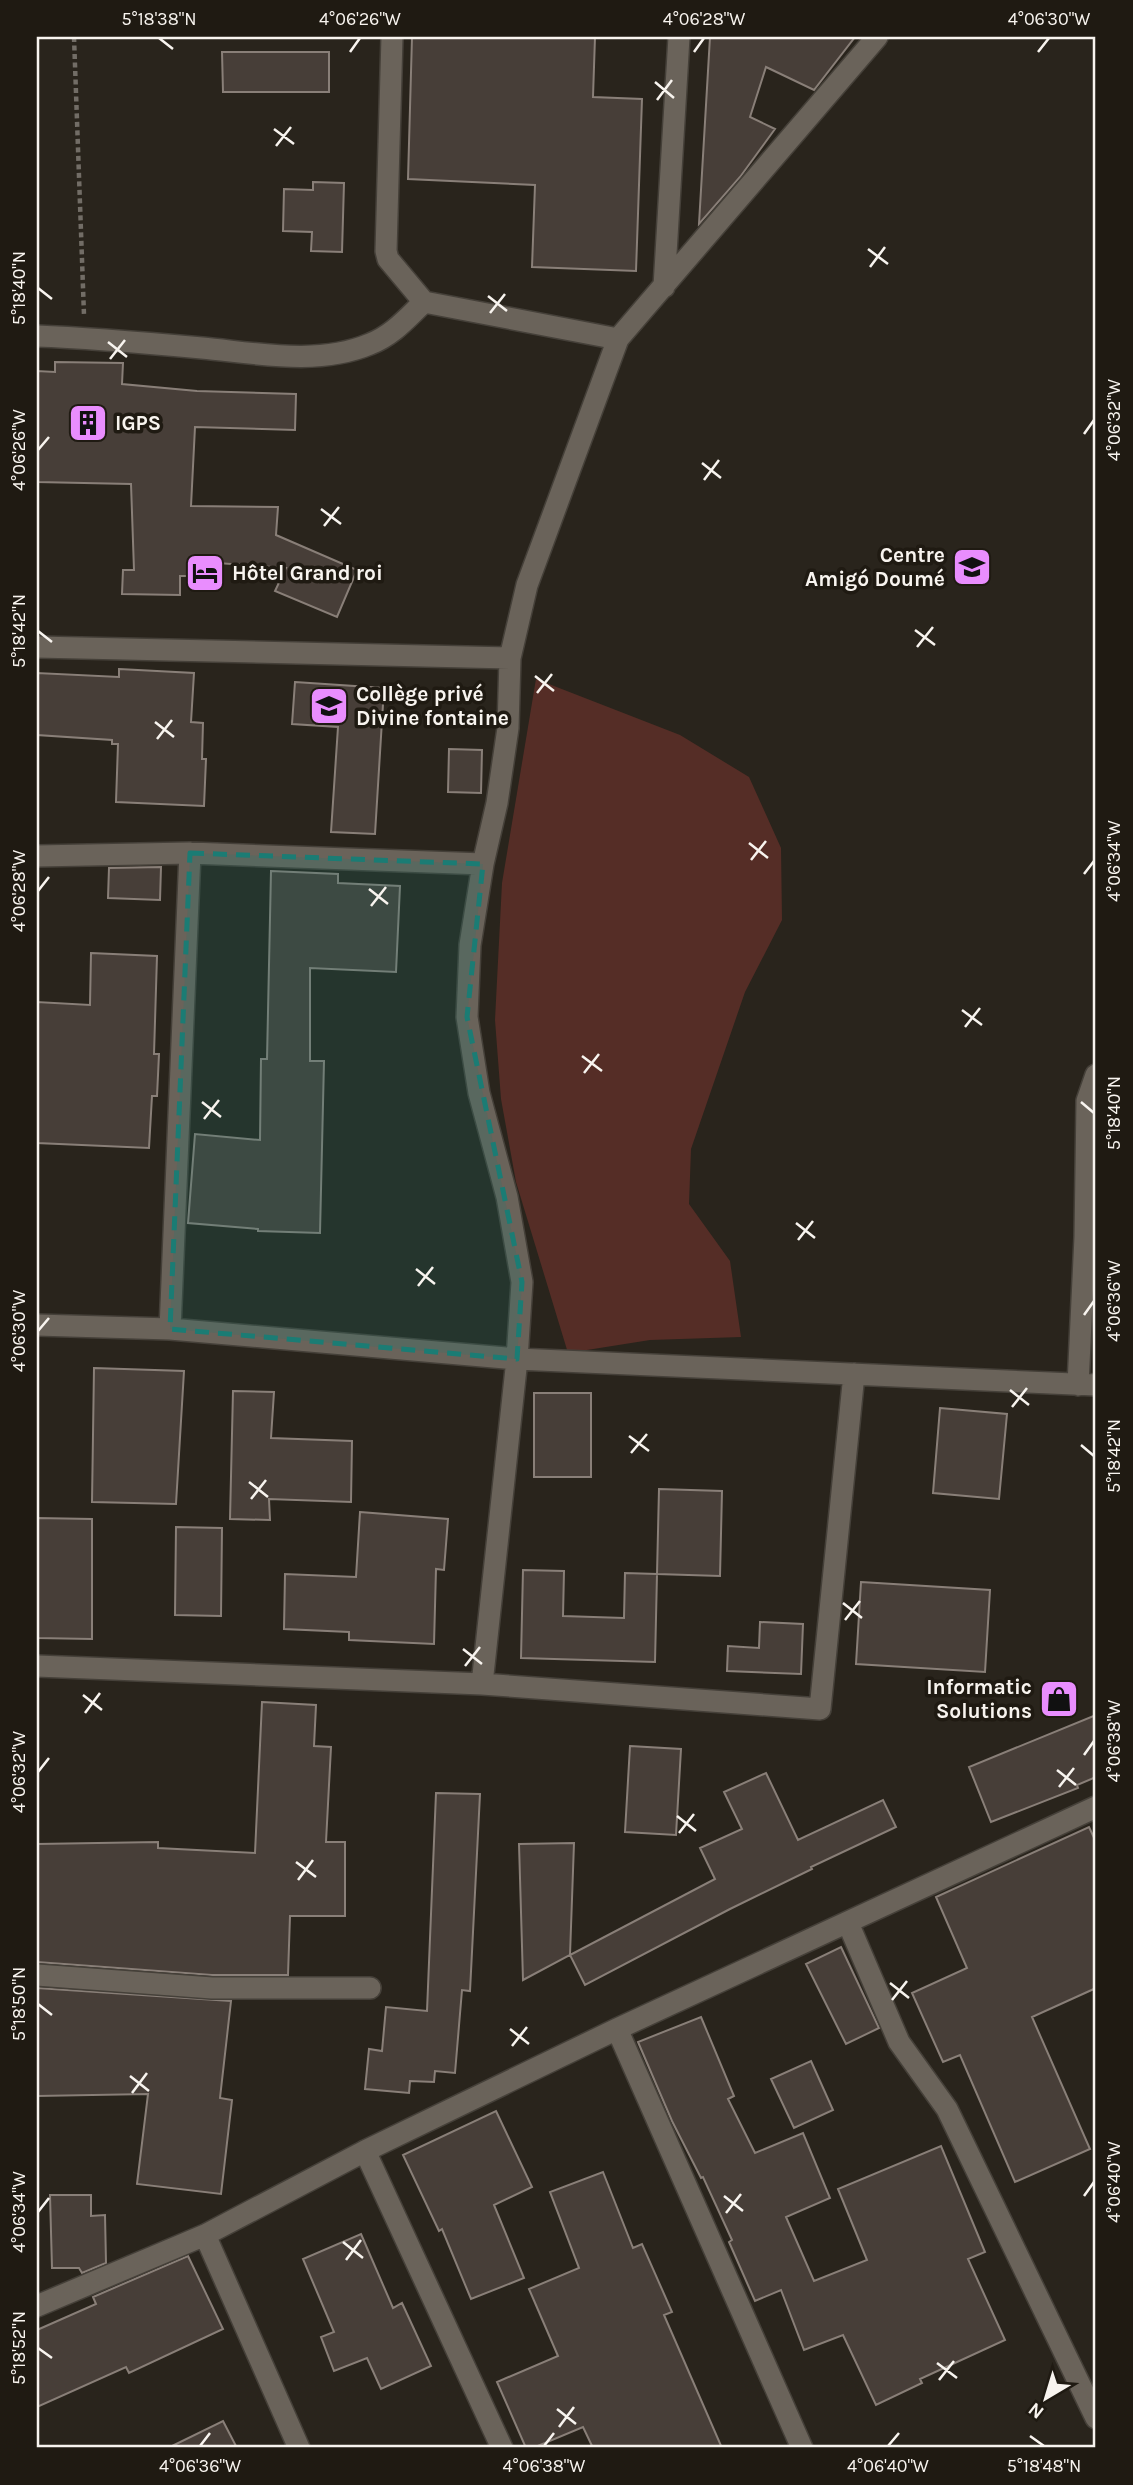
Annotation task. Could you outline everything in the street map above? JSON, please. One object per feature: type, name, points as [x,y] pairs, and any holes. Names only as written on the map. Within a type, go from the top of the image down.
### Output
[{"type":"street","points":[[392,37],[388,259],[424,302],[618,339]]},
{"type":"street","points":[[664,287],[679,37]]},
{"type":"street","points":[[482,1684],[517,1359],[522,1282],[507,1197],[480,1093],[467,1017],[470,945],[483,864],[497,803],[508,728],[510,658],[527,585],[618,339],[877,37]]},
{"type":"street","points":[[37,336],[85,337],[278,355],[332,355],[370,344],[400,328],[424,302]]},
{"type":"street","points":[[37,647],[510,658]]},
{"type":"street","points":[[37,856],[190,853],[483,864]]},
{"type":"street","points":[[170,1329],[190,853]]},
{"type":"street","points":[[37,1325],[170,1329],[517,1359],[1087,1385],[1091,1209],[1087,1101],[1096,1075]]},
{"type":"street","points":[[37,1666],[482,1684],[820,1709],[854,1374]]},
{"type":"street","points":[[37,2306],[205,2235],[365,2151],[617,2029],[1096,1807]]},
{"type":"street","points":[[848,1923],[899,2042],[947,2109],[1096,2418]]},
{"type":"street","points":[[37,1975],[212,1988],[370,1988]]},
{"type":"street","points":[[617,2029],[802,2448]]},
{"type":"street","points":[[365,2151],[502,2448]]},
{"type":"street","points":[[205,2235],[299,2448]]},
{"type":"path","points":[[74,37],[85,337]]},
{"type":"highlighted area","points":[[190,853],[483,864],[467,1017],[522,1282],[517,1359],[170,1329]]},
{"type":"shaded area","points":[[536,679],[680,735],[749,777],[781,848],[782,920],[745,992],[691,1149],[689,1204],[730,1261],[741,1337],[650,1340],[568,1353],[516,1182],[501,1099],[495,1020],[502,883]]},
{"type":"building","points":[[412,37],[595,37],[593,97],[642,99],[636,271],[532,267],[535,185],[408,179]]},
{"type":"building","points":[[710,37],[855,37],[814,90],[766,67],[750,117],[775,129],[740,177],[699,224]]},
{"type":"building","points":[[222,52],[329,52],[329,92],[223,92]]},
{"type":"building","points":[[313,182],[344,183],[342,252],[311,251],[312,232],[283,231],[284,189],[313,190]]},
{"type":"building","points":[[55,362],[123,363],[122,384],[197,391],[296,394],[295,430],[195,427],[191,506],[278,507],[276,535],[357,570],[337,617],[275,591],[286,568],[190,561],[191,576],[180,576],[180,595],[122,594],[123,570],[134,570],[131,484],[37,482],[37,371],[55,372]]},
{"type":"building","points":[[119,669],[194,673],[191,722],[203,723],[202,759],[206,759],[204,806],[116,802],[118,744],[112,744],[112,740],[37,735],[37,673],[119,677]]},
{"type":"building","points":[[295,682],[384,688],[375,834],[331,832],[338,727],[292,724]]},
{"type":"building","points":[[449,749],[482,750],[481,793],[448,792]]},
{"type":"building","points":[[161,867],[160,900],[108,898],[109,868]]},
{"type":"building","points":[[271,871],[338,874],[338,883],[400,886],[396,972],[310,968],[310,1061],[324,1061],[320,1233],[258,1231],[188,1223],[195,1134],[260,1140],[261,1059],[267,1059]]},
{"type":"building","points":[[91,953],[157,956],[154,1054],[159,1054],[157,1096],[152,1096],[149,1148],[37,1143],[37,1002],[90,1005]]},
{"type":"building","points":[[94,1368],[184,1371],[176,1504],[92,1502]]},
{"type":"building","points":[[233,1391],[274,1392],[271,1438],[352,1441],[351,1502],[269,1499],[270,1520],[230,1519]]},
{"type":"building","points":[[534,1393],[591,1393],[591,1477],[534,1477]]},
{"type":"building","points":[[940,1408],[1007,1414],[999,1499],[933,1493]]},
{"type":"building","points":[[659,1489],[722,1491],[720,1576],[657,1574]]},
{"type":"building","points":[[360,1512],[448,1519],[444,1570],[436,1569],[434,1644],[349,1640],[349,1632],[284,1629],[285,1574],[356,1577]]},
{"type":"building","points":[[37,1518],[92,1519],[92,1639],[37,1638]]},
{"type":"building","points":[[176,1527],[222,1528],[221,1616],[175,1615]]},
{"type":"building","points":[[523,1570],[564,1571],[563,1616],[624,1618],[625,1573],[657,1574],[655,1662],[521,1658]]},
{"type":"building","points":[[861,1582],[990,1590],[985,1672],[856,1664]]},
{"type":"building","points":[[760,1622],[803,1624],[801,1674],[727,1671],[728,1646],[759,1648]]},
{"type":"building","points":[[262,1702],[316,1705],[314,1746],[331,1747],[326,1842],[345,1842],[345,1916],[290,1916],[288,1975],[212,1975],[37,1962],[37,1844],[158,1842],[158,1848],[255,1853]]},
{"type":"building","points":[[1096,1715],[1096,1777],[1077,1785],[1078,1788],[991,1822],[969,1767]]},
{"type":"building","points":[[630,1746],[681,1749],[676,1835],[625,1832]]},
{"type":"building","points":[[766,1773],[798,1840],[883,1800],[896,1827],[811,1867],[812,1869],[585,1985],[570,1955],[715,1879],[700,1848],[742,1829],[724,1792]]},
{"type":"building","points":[[436,1793],[480,1794],[470,1991],[462,1990],[455,2073],[435,2071],[434,2082],[410,2081],[409,2093],[365,2089],[369,2049],[382,2051],[386,2007],[427,2011]]},
{"type":"building","points":[[1089,1827],[1096,1842],[1096,1988],[1032,2017],[1090,2149],[1015,2182],[960,2055],[943,2062],[912,1993],[967,1968],[936,1897]]},
{"type":"building","points":[[574,1843],[570,1955],[523,1980],[519,1844]]},
{"type":"building","points":[[841,1947],[879,2028],[846,2044],[806,1964]]},
{"type":"building","points":[[37,1988],[231,2001],[220,2098],[232,2100],[221,2194],[137,2184],[148,2094],[37,2096]]},
{"type":"building","points":[[701,2017],[734,2096],[728,2099],[755,2153],[803,2133],[830,2198],[786,2217],[814,2281],[867,2260],[838,2189],[941,2146],[985,2252],[968,2259],[1005,2340],[920,2379],[922,2383],[876,2405],[843,2335],[804,2350],[781,2290],[755,2301],[729,2242],[732,2240],[703,2177],[701,2178],[672,2121],[638,2042]]},
{"type":"building","points":[[811,2061],[833,2110],[794,2128],[771,2079]]},
{"type":"building","points":[[496,2111],[532,2187],[494,2205],[524,2278],[471,2299],[442,2229],[439,2231],[403,2155]]},
{"type":"building","points":[[603,2172],[633,2248],[642,2244],[672,2312],[664,2315],[722,2448],[593,2448],[583,2427],[533,2448],[526,2448],[497,2382],[558,2356],[529,2289],[579,2268],[550,2192]]},
{"type":"building","points":[[50,2195],[91,2195],[91,2216],[105,2215],[106,2263],[82,2273],[79,2268],[52,2268]]},
{"type":"building","points":[[361,2234],[393,2308],[402,2303],[431,2366],[381,2389],[367,2358],[334,2371],[321,2337],[334,2332],[303,2259]]},
{"type":"building","points":[[188,2256],[223,2329],[129,2373],[126,2367],[37,2407],[37,2330],[96,2304],[93,2297]]},
{"type":"building","points":[[223,2421],[237,2448],[168,2448]]},
{"type":"place","name":"IGPS","points":[[88,423]]},
{"type":"place","name":"Centre Amigó Doumé","points":[[972,567]]},
{"type":"place","name":"Hôtel Grand roi","points":[[205,573]]},
{"type":"place","name":"Collège privé Divine fontaine","points":[[329,706]]},
{"type":"place","name":"Informatic Solutions","points":[[1059,1699]]}]
